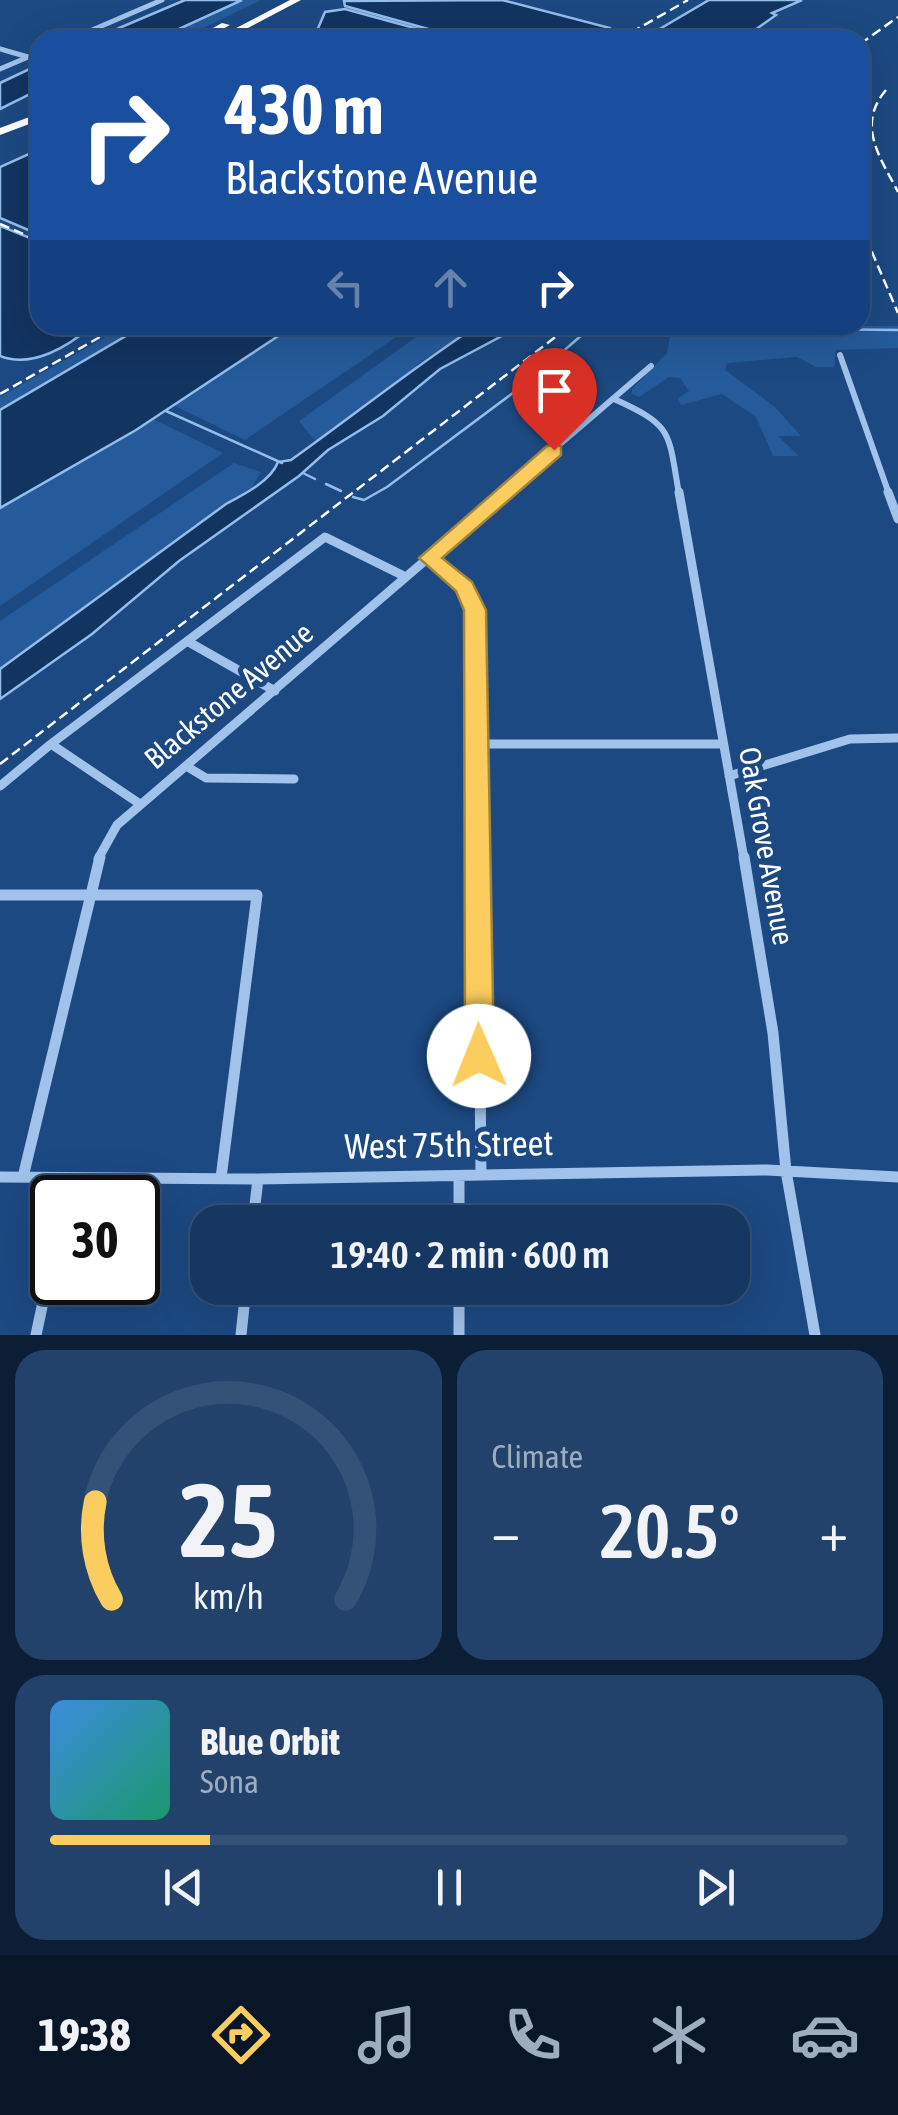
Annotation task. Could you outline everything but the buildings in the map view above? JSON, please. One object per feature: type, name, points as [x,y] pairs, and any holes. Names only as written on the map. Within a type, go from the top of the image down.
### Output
[{"type":"highway","points":[[216,30],[275,0]]},
{"type":"highway","points":[[238,30],[297,0]]},
{"type":"highway","points":[[0,132],[30,120]]},
{"type":"highway","points":[[0,142],[30,132]]},
{"type":"street","points":[[92,30],[162,0]]},
{"type":"street","points":[[0,49],[28,58]]},
{"type":"street","points":[[0,70],[28,58]]},
{"type":"street","points":[[840,355],[898,519]]},
{"type":"street","name":"Blackstone Avenue","points":[[24,1177],[88,894],[108,838],[140,804],[651,366]]},
{"type":"street","name":"Oak Grove Avenue","points":[[614,399],[648,411],[668,436],[773,1034],[786,1171],[815,1335]]},
{"type":"street","points":[[884,478],[898,478]]},
{"type":"street","points":[[0,786],[325,537],[406,577]]},
{"type":"street","points":[[429,558],[465,587],[475,610],[480,1174]]},
{"type":"street","points":[[187,641],[274,691]]},
{"type":"street","points":[[729,776],[850,740],[898,738]]},
{"type":"street","points":[[51,744],[140,804]]},
{"type":"street","points":[[476,744],[722,744]]},
{"type":"street","points":[[186,766],[206,778],[294,779]]},
{"type":"street","points":[[0,894],[257,895],[221,1178]]},
{"type":"street","name":"West 75th Street","points":[[160,1178],[786,1171],[898,1177]]},
{"type":"street","points":[[459,1176],[459,1205]]},
{"type":"street","name":"West 75th Street","points":[[0,1178],[30,1177]]},
{"type":"street","points":[[255,1205],[258,1178]]},
{"type":"street","points":[[36,1335],[42,1305]]},
{"type":"street","points":[[241,1335],[244,1305]]},
{"type":"street","points":[[459,1305],[459,1335]]},
{"type":"shaded area","points":[[185,0],[242,0],[177,30],[114,30]]},
{"type":"shaded area","points":[[242,0],[261,0],[200,30],[177,30]]},
{"type":"shaded area","points":[[502,0],[611,30],[432,30],[345,6],[344,1]]},
{"type":"shaded area","points":[[709,0],[802,0],[772,13],[776,15],[755,30],[658,30]]},
{"type":"shaded area","points":[[345,9],[422,30],[317,30],[325,12]]},
{"type":"shaded area","points":[[30,69],[30,94],[0,109],[0,83]]},
{"type":"shaded area","points":[[30,154],[30,231],[0,218],[0,167]]},
{"type":"shaded area","points":[[0,226],[30,238],[30,335],[80,335],[37,357],[25,360],[0,356]]},
{"type":"shaded area","points":[[870,326],[898,326],[898,348],[836,350],[834,367],[816,367],[797,357],[727,363],[725,370],[775,407],[801,436],[778,436],[799,456],[773,456],[756,417],[722,394],[681,405],[678,398],[689,391],[680,378],[669,377],[639,397],[632,394],[632,389],[667,353],[670,335],[870,335]]},
{"type":"shaded area","points":[[109,335],[127,335],[0,410],[0,397]]},
{"type":"shaded area","points":[[128,335],[280,335],[136,430],[0,508],[0,410]]},
{"type":"shaded area","points":[[280,335],[399,335],[245,440],[173,405]]},
{"type":"shaded area","points":[[419,335],[462,335],[419,363],[398,385],[316,442],[299,421]]},
{"type":"shaded area","points":[[464,335],[504,335],[440,369],[383,416],[328,450],[299,476],[179,561],[92,634],[0,699],[0,669],[226,504],[256,487],[278,462],[291,460]]},
{"type":"shaded area","points":[[153,419],[223,453],[0,606],[0,508]]},
{"type":"shaded area","points":[[234,463],[261,472],[252,487],[0,669],[0,621]]},
{"type":"waterway","points":[[870,330],[898,330]]},
{"type":"waterway","points":[[353,497],[364,500],[387,487],[529,381],[582,335]]},
{"type":"waterway","points":[[166,411],[282,463]]},
{"type":"waterway","points":[[303,473],[315,479]]},
{"type":"waterway","points":[[326,484],[341,491]]},
{"type":"railway","points":[[636,30],[688,0]]},
{"type":"railway","points":[[870,37],[898,17]]},
{"type":"railway","points":[[886,90],[877,103],[872,128],[878,154],[898,192]]},
{"type":"railway","points":[[0,224],[30,237]]},
{"type":"railway","points":[[870,247],[898,313]]},
{"type":"railway","points":[[0,394],[103,335]]},
{"type":"railway","points":[[0,764],[558,335]]},
{"type":"route","points":[[479,1056],[475,610],[465,587],[429,558],[554,450]]}]
